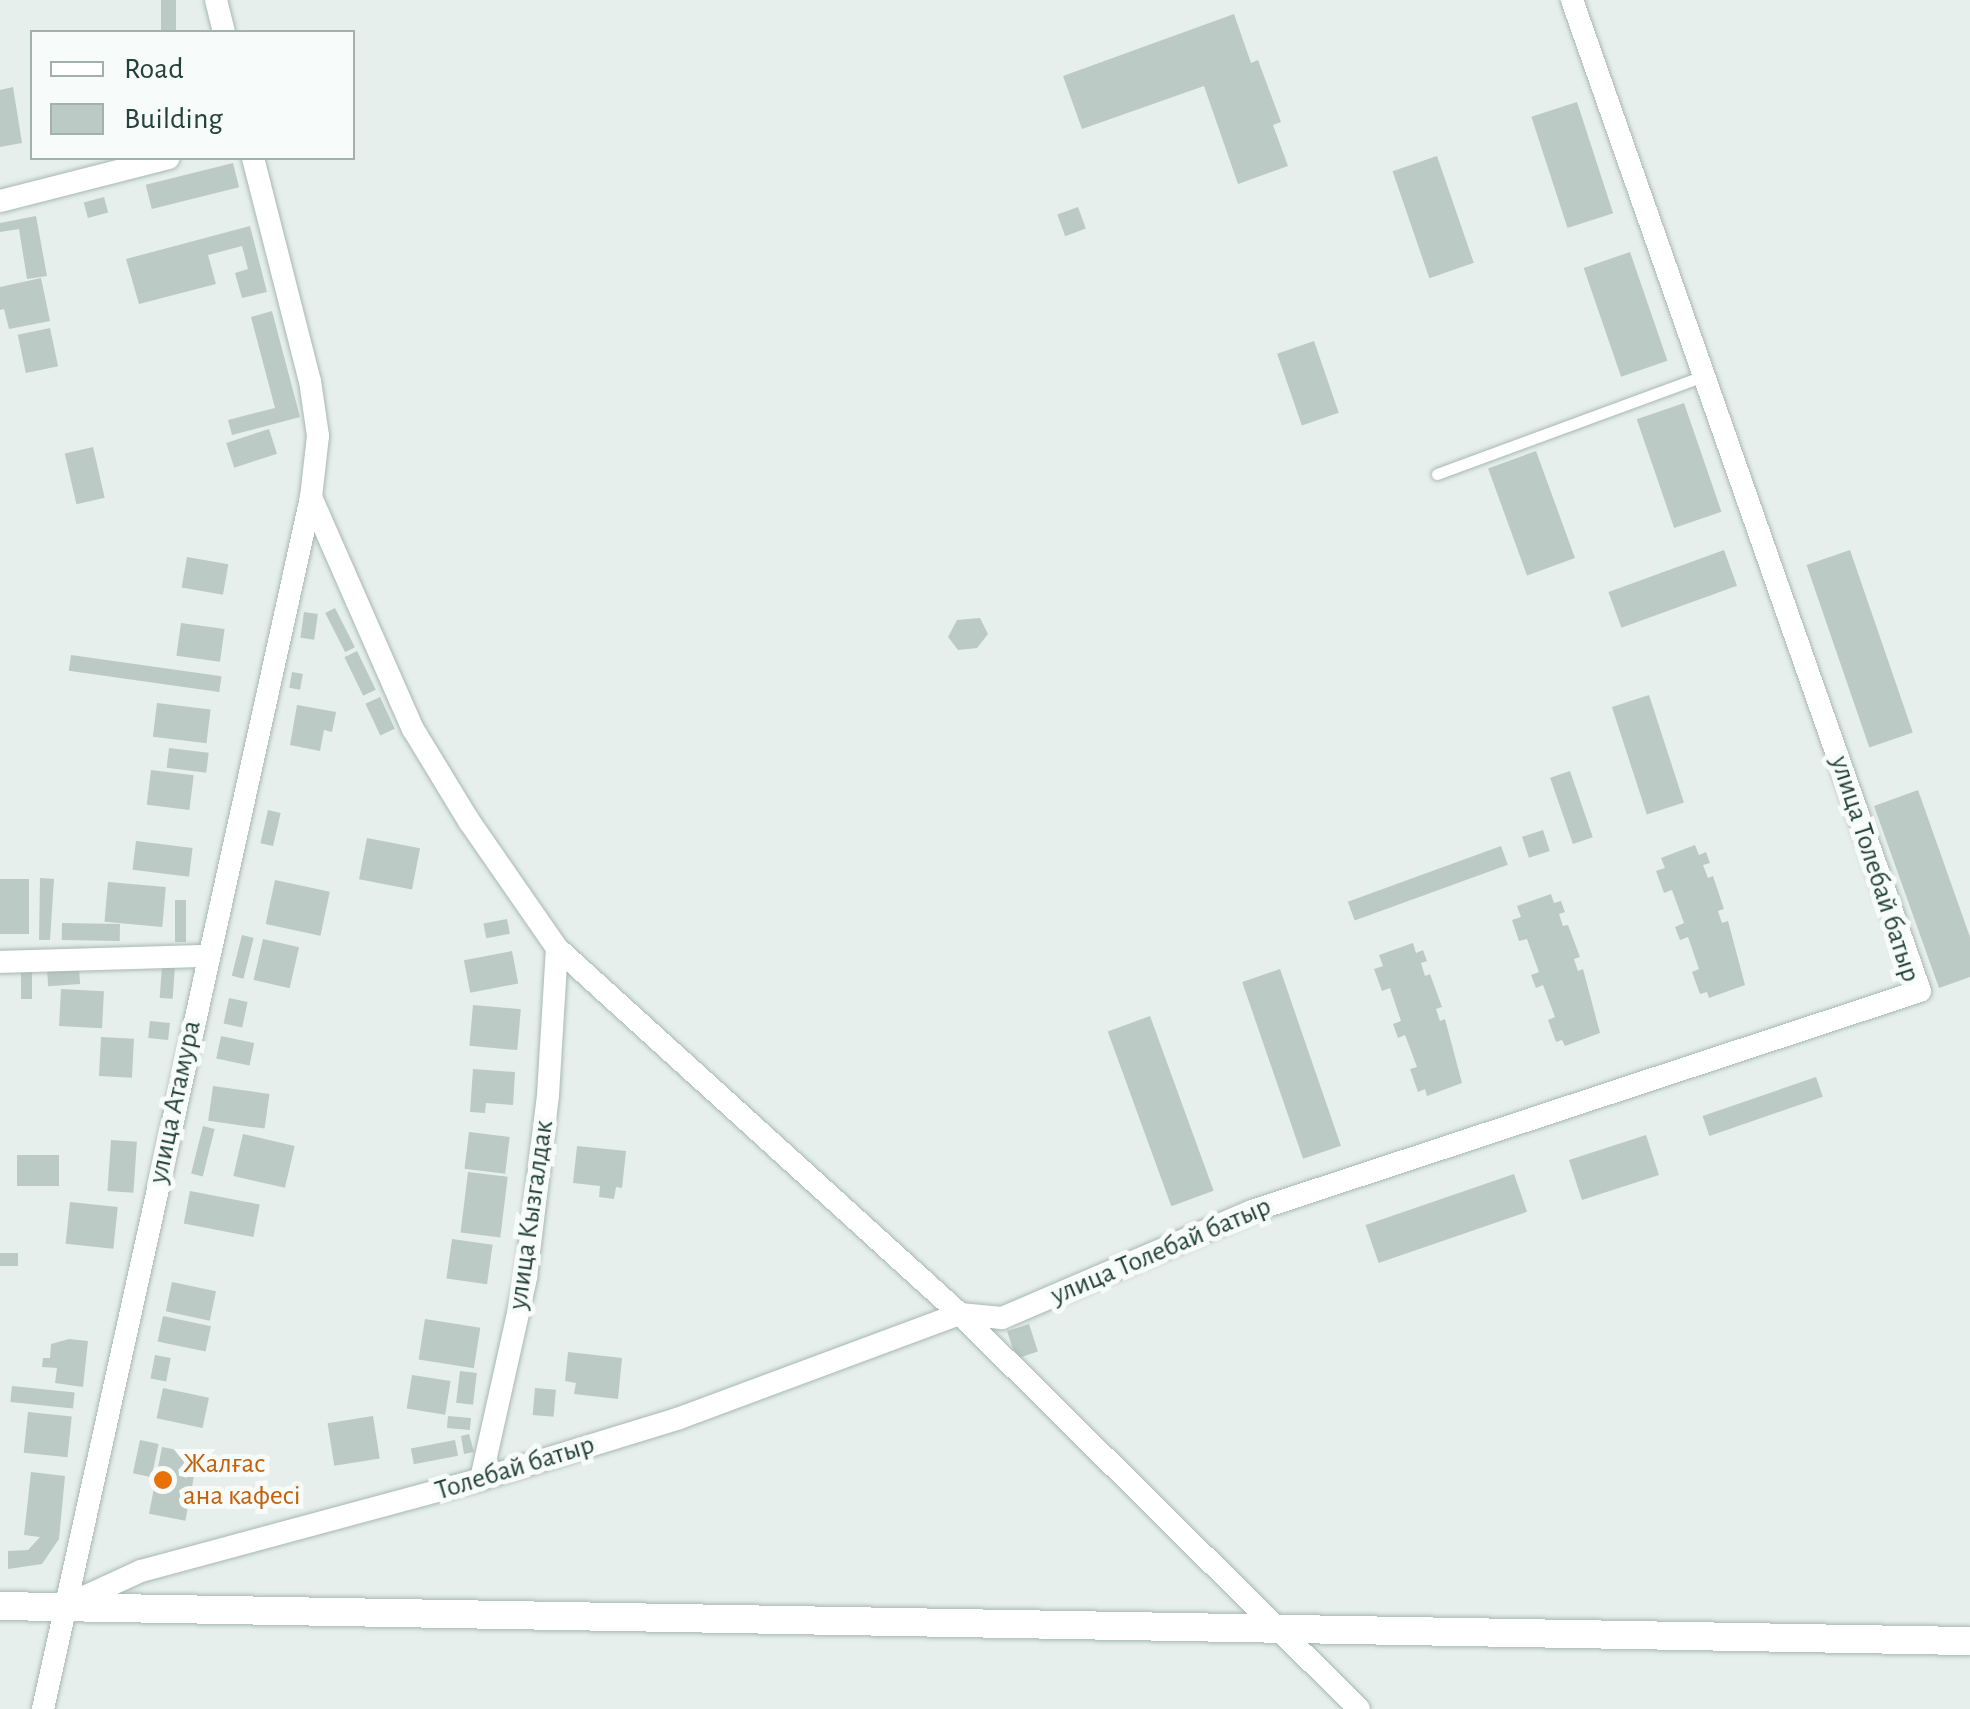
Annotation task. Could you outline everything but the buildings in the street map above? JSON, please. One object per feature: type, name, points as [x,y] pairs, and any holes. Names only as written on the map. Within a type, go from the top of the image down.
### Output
[{"type":"street","points":[[216,0],[224,30]]},
{"type":"street","name":"улица Толебай батыр","points":[[960,1314],[1002,1318],[1252,1210],[1920,991],[1572,0]]},
{"type":"street","points":[[0,201],[162,160]]},
{"type":"street","name":"улица Атамура","points":[[43,1709],[311,496],[318,436],[310,381],[254,160]]},
{"type":"street","points":[[311,496],[413,728],[469,821],[558,948],[960,1314],[1359,1709]]},
{"type":"street","name":"улица Кызгалдак","points":[[481,1480],[526,1277],[548,1094],[558,948]]},
{"type":"street","points":[[0,962],[207,956]]},
{"type":"street","name":"Толебай батыр","points":[[67,1605],[141,1571],[481,1480],[677,1419],[960,1314]]},
{"type":"street","points":[[0,1606],[1970,1640]]},
{"type":"lane","points":[[1437,474],[1704,376]]},
{"type":"place","name":"Жалғас ана кафесі","points":[[163,1480]]}]
